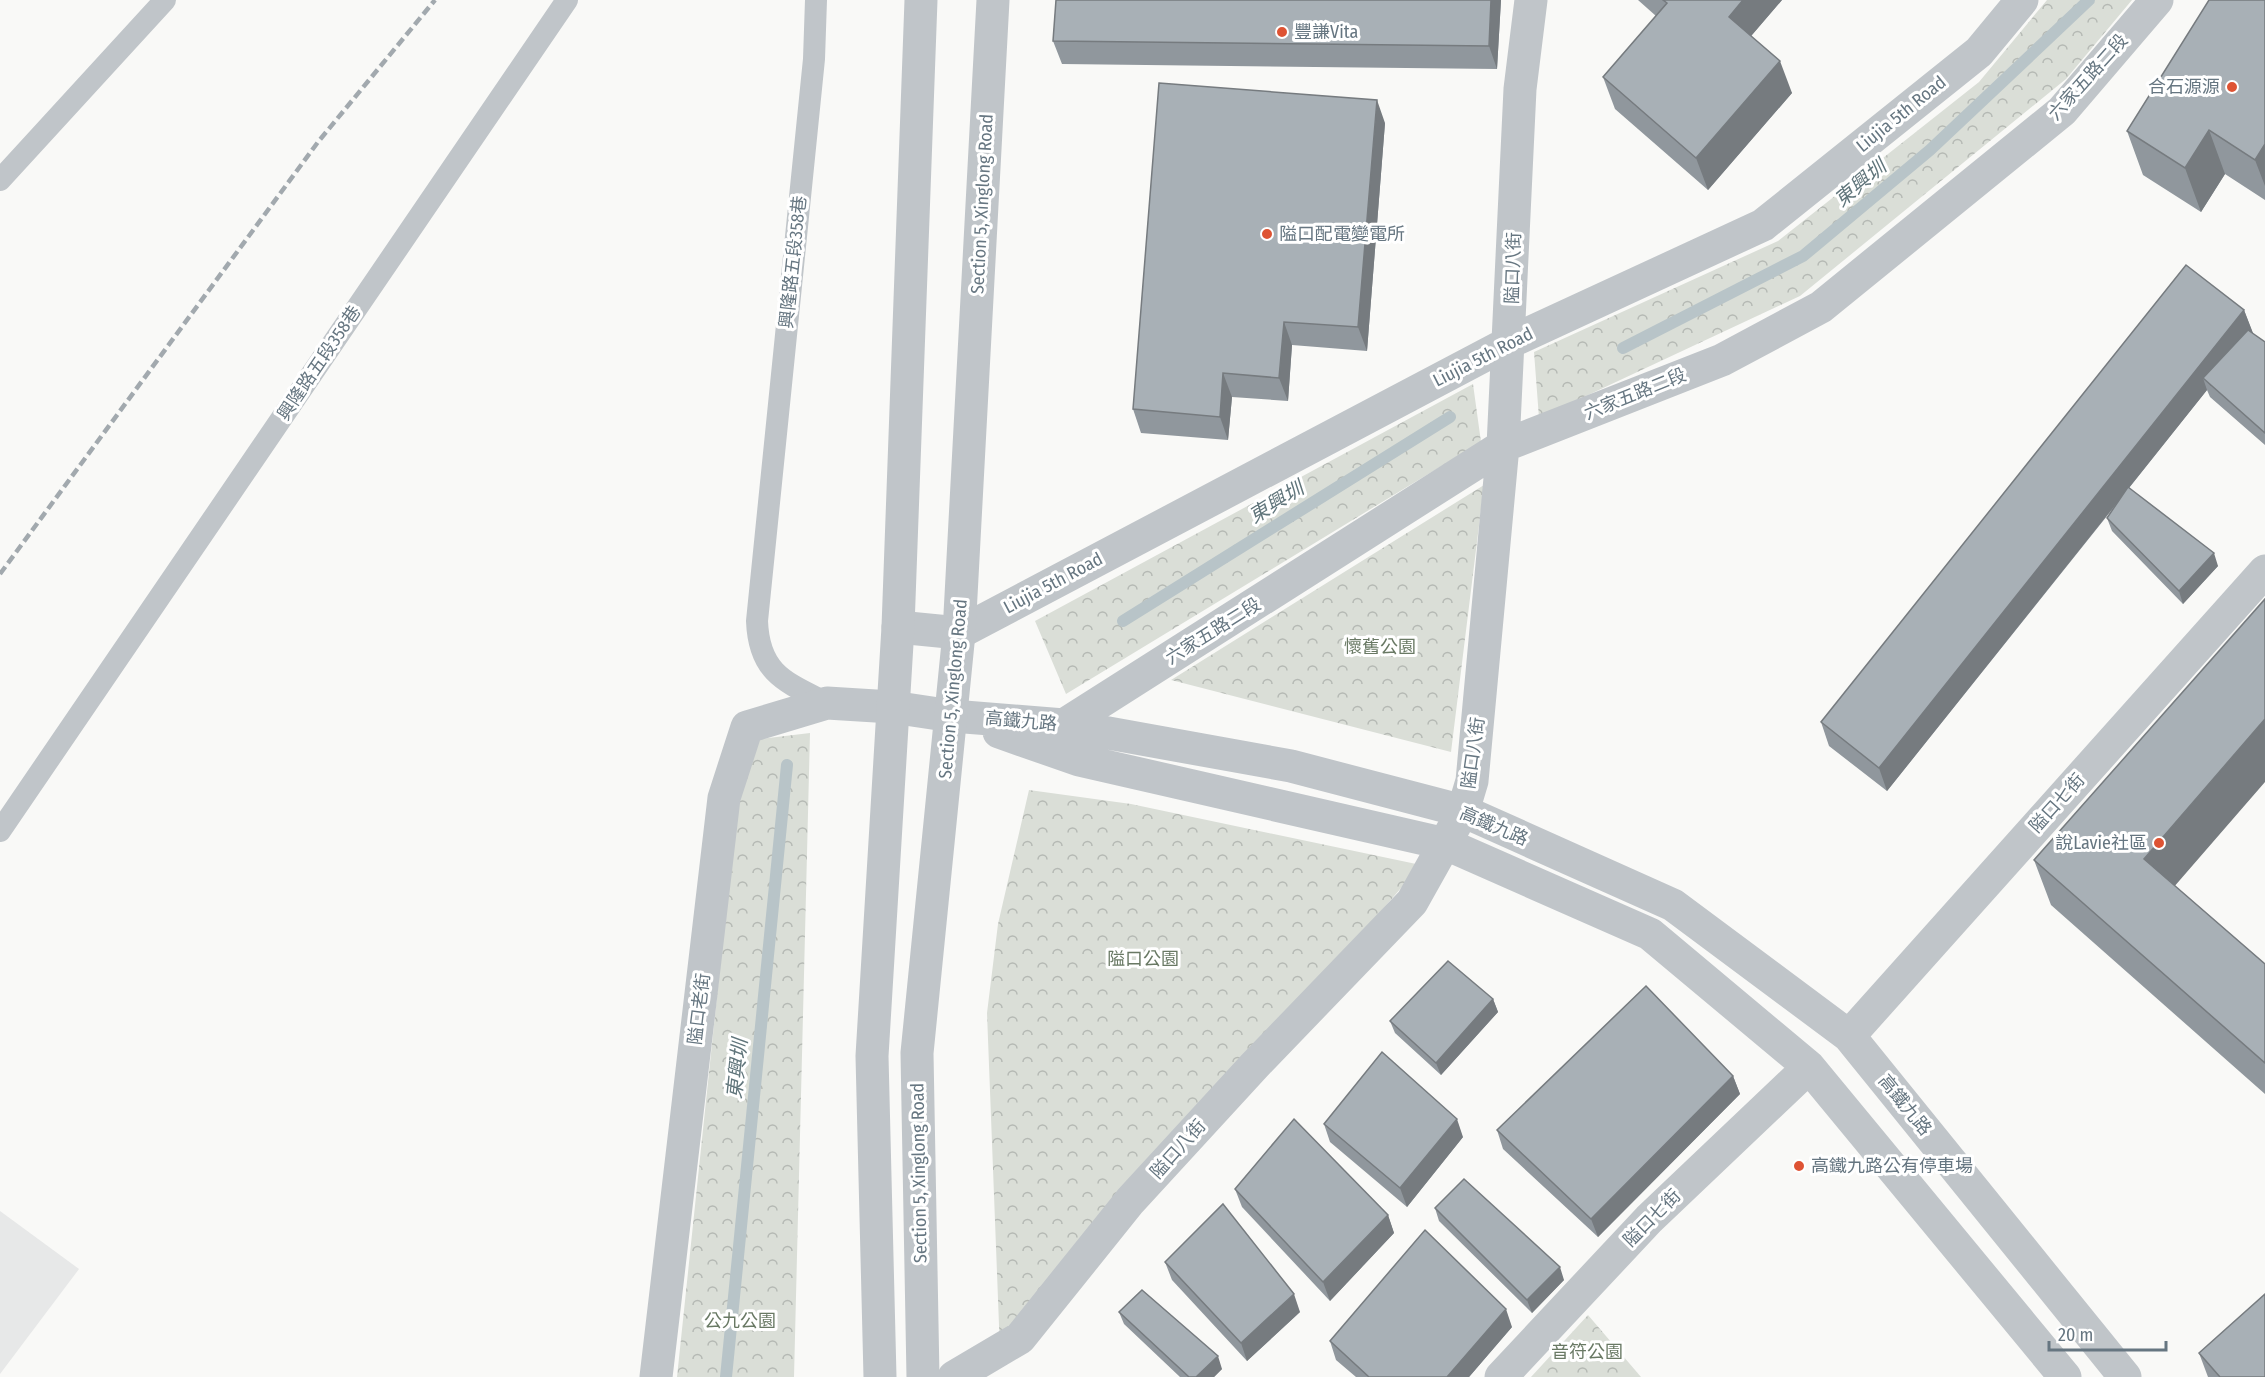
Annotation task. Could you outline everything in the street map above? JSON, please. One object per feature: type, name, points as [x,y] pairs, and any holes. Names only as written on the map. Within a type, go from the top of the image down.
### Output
[{"type":"street","points":[[880,1377],[872,1056],[898,627],[921,0]]},
{"type":"street","name":"Section 5, Xinglong Road","points":[[923,1377],[917,1053],[959,633],[993,0]]},
{"type":"street","name":"隘口八街","points":[[954,1377],[1020,1338],[1130,1201],[1254,1066],[1412,902],[1463,811],[1472,781],[1503,446],[1510,342],[1520,89],[1531,0]]},
{"type":"street","name":"Liujia 5th Road","points":[[959,633],[1510,342],[1763,225],[1979,52],[2022,0]]},
{"type":"street","name":"六家五路二段","points":[[1064,725],[1503,446],[1722,360],[1821,307],[2062,111],[2157,0]]},
{"type":"street","name":"隘口七街","points":[[1849,1036],[2265,571]]},
{"type":"street","points":[[898,627],[959,633]]},
{"type":"street","name":"隘口老街","points":[[656,1377],[724,798],[747,727],[835,704],[892,707],[952,716]]},
{"type":"street","name":"高鐵九路","points":[[952,716],[1064,725],[1291,766],[1463,811],[1673,905],[1849,1036],[2125,1377]]},
{"type":"street","name":"高鐵九路","points":[[952,716],[1078,760],[1446,844],[1650,934],[1809,1067],[2065,1377]]},
{"type":"street","name":"隘口七街","points":[[1502,1377],[1648,1219],[1809,1067]]},
{"type":"lane","points":[[0,180],[165,0]]},
{"type":"lane","name":"興隆路五段358巷","points":[[0,831],[567,0]]},
{"type":"lane","name":"興隆路五段358巷","points":[[816,0],[814,59],[757,621],[758,642],[764,660],[775,673],[791,685],[835,704]]},
{"type":"shaded area","points":[[0,1211],[79,1269],[0,1374]]},
{"type":"green space","points":[[2047,0],[2132,0],[2066,79],[1800,296],[1539,418],[1534,352],[1778,241],[1979,82]]},
{"type":"green space","points":[[1473,384],[1481,442],[1066,694],[1035,621]]},
{"type":"green space","name":"懷舊公園","points":[[1484,485],[1451,752],[1171,680]]},
{"type":"green space","name":"公九公園","points":[[810,733],[794,1377],[677,1377],[737,806],[759,739]]},
{"type":"green space","name":"隘口公園","points":[[1029,790],[1131,804],[1421,865],[1000,1351],[987,1013],[998,924]]},
{"type":"green space","name":"音符公園","points":[[1588,1315],[1641,1377],[1531,1377]]},
{"type":"building","name":"豐謙Vita","points":[[1056,0],[1491,0],[1489,46],[1053,41]]},
{"type":"building","points":[[1663,0],[1743,0],[1729,17],[1780,61],[1696,158],[1603,77],[1667,3]]},
{"type":"building","points":[[2209,0],[2265,0],[2265,144],[2255,160],[2209,130],[2185,168],[2127,131]]},
{"type":"building","name":"隘口配電變電所","points":[[1159,83],[1377,100],[1358,327],[1284,322],[1279,378],[1223,373],[1220,417],[1133,409]]},
{"type":"building","points":[[2186,265],[2244,310],[1879,768],[1821,722]]},
{"type":"building","points":[[2248,330],[2265,342],[2265,433],[2203,378]]},
{"type":"building","points":[[2128,487],[2214,553],[2179,591],[2107,518]]},
{"type":"building","points":[[2265,599],[2265,719],[2144,859],[2265,964],[2265,1063],[2034,860]]},
{"type":"building","points":[[1448,961],[1493,999],[1436,1063],[1390,1021]]},
{"type":"building","points":[[1646,986],[1733,1076],[1591,1219],[1497,1130]]},
{"type":"building","points":[[1382,1052],[1457,1119],[1400,1188],[1324,1124]]},
{"type":"building","points":[[1294,1119],[1388,1215],[1323,1282],[1235,1189]]},
{"type":"building","points":[[1464,1179],[1560,1267],[1527,1300],[1435,1208]]},
{"type":"building","points":[[1223,1204],[1294,1294],[1241,1343],[1165,1262]]},
{"type":"building","points":[[1425,1230],[1506,1309],[1447,1377],[1369,1377],[1330,1341]]},
{"type":"building","points":[[1142,1290],[1218,1356],[1196,1377],[1189,1377],[1119,1312]]},
{"type":"building","points":[[2265,1294],[2265,1377],[2220,1377],[2199,1353]]},
{"type":"waterway","name":"東興圳","points":[[1623,348],[1803,256],[1930,150],[2089,0]]},
{"type":"waterway","name":"東興圳","points":[[1123,621],[1450,417]]},
{"type":"waterway","name":"東興圳","points":[[726,1377],[787,765]]},
{"type":"railway","points":[[0,574],[318,142],[435,0]]},
{"type":"place","name":"豐謙Vita","points":[[1282,32]]},
{"type":"place","name":"合石源源","points":[[2232,87]]},
{"type":"place","name":"隘口配電變電所","points":[[1267,234]]},
{"type":"place","name":"說Lavie社區","points":[[2159,843]]},
{"type":"place","name":"高鐵九路公有停車場","points":[[1799,1166]]}]
